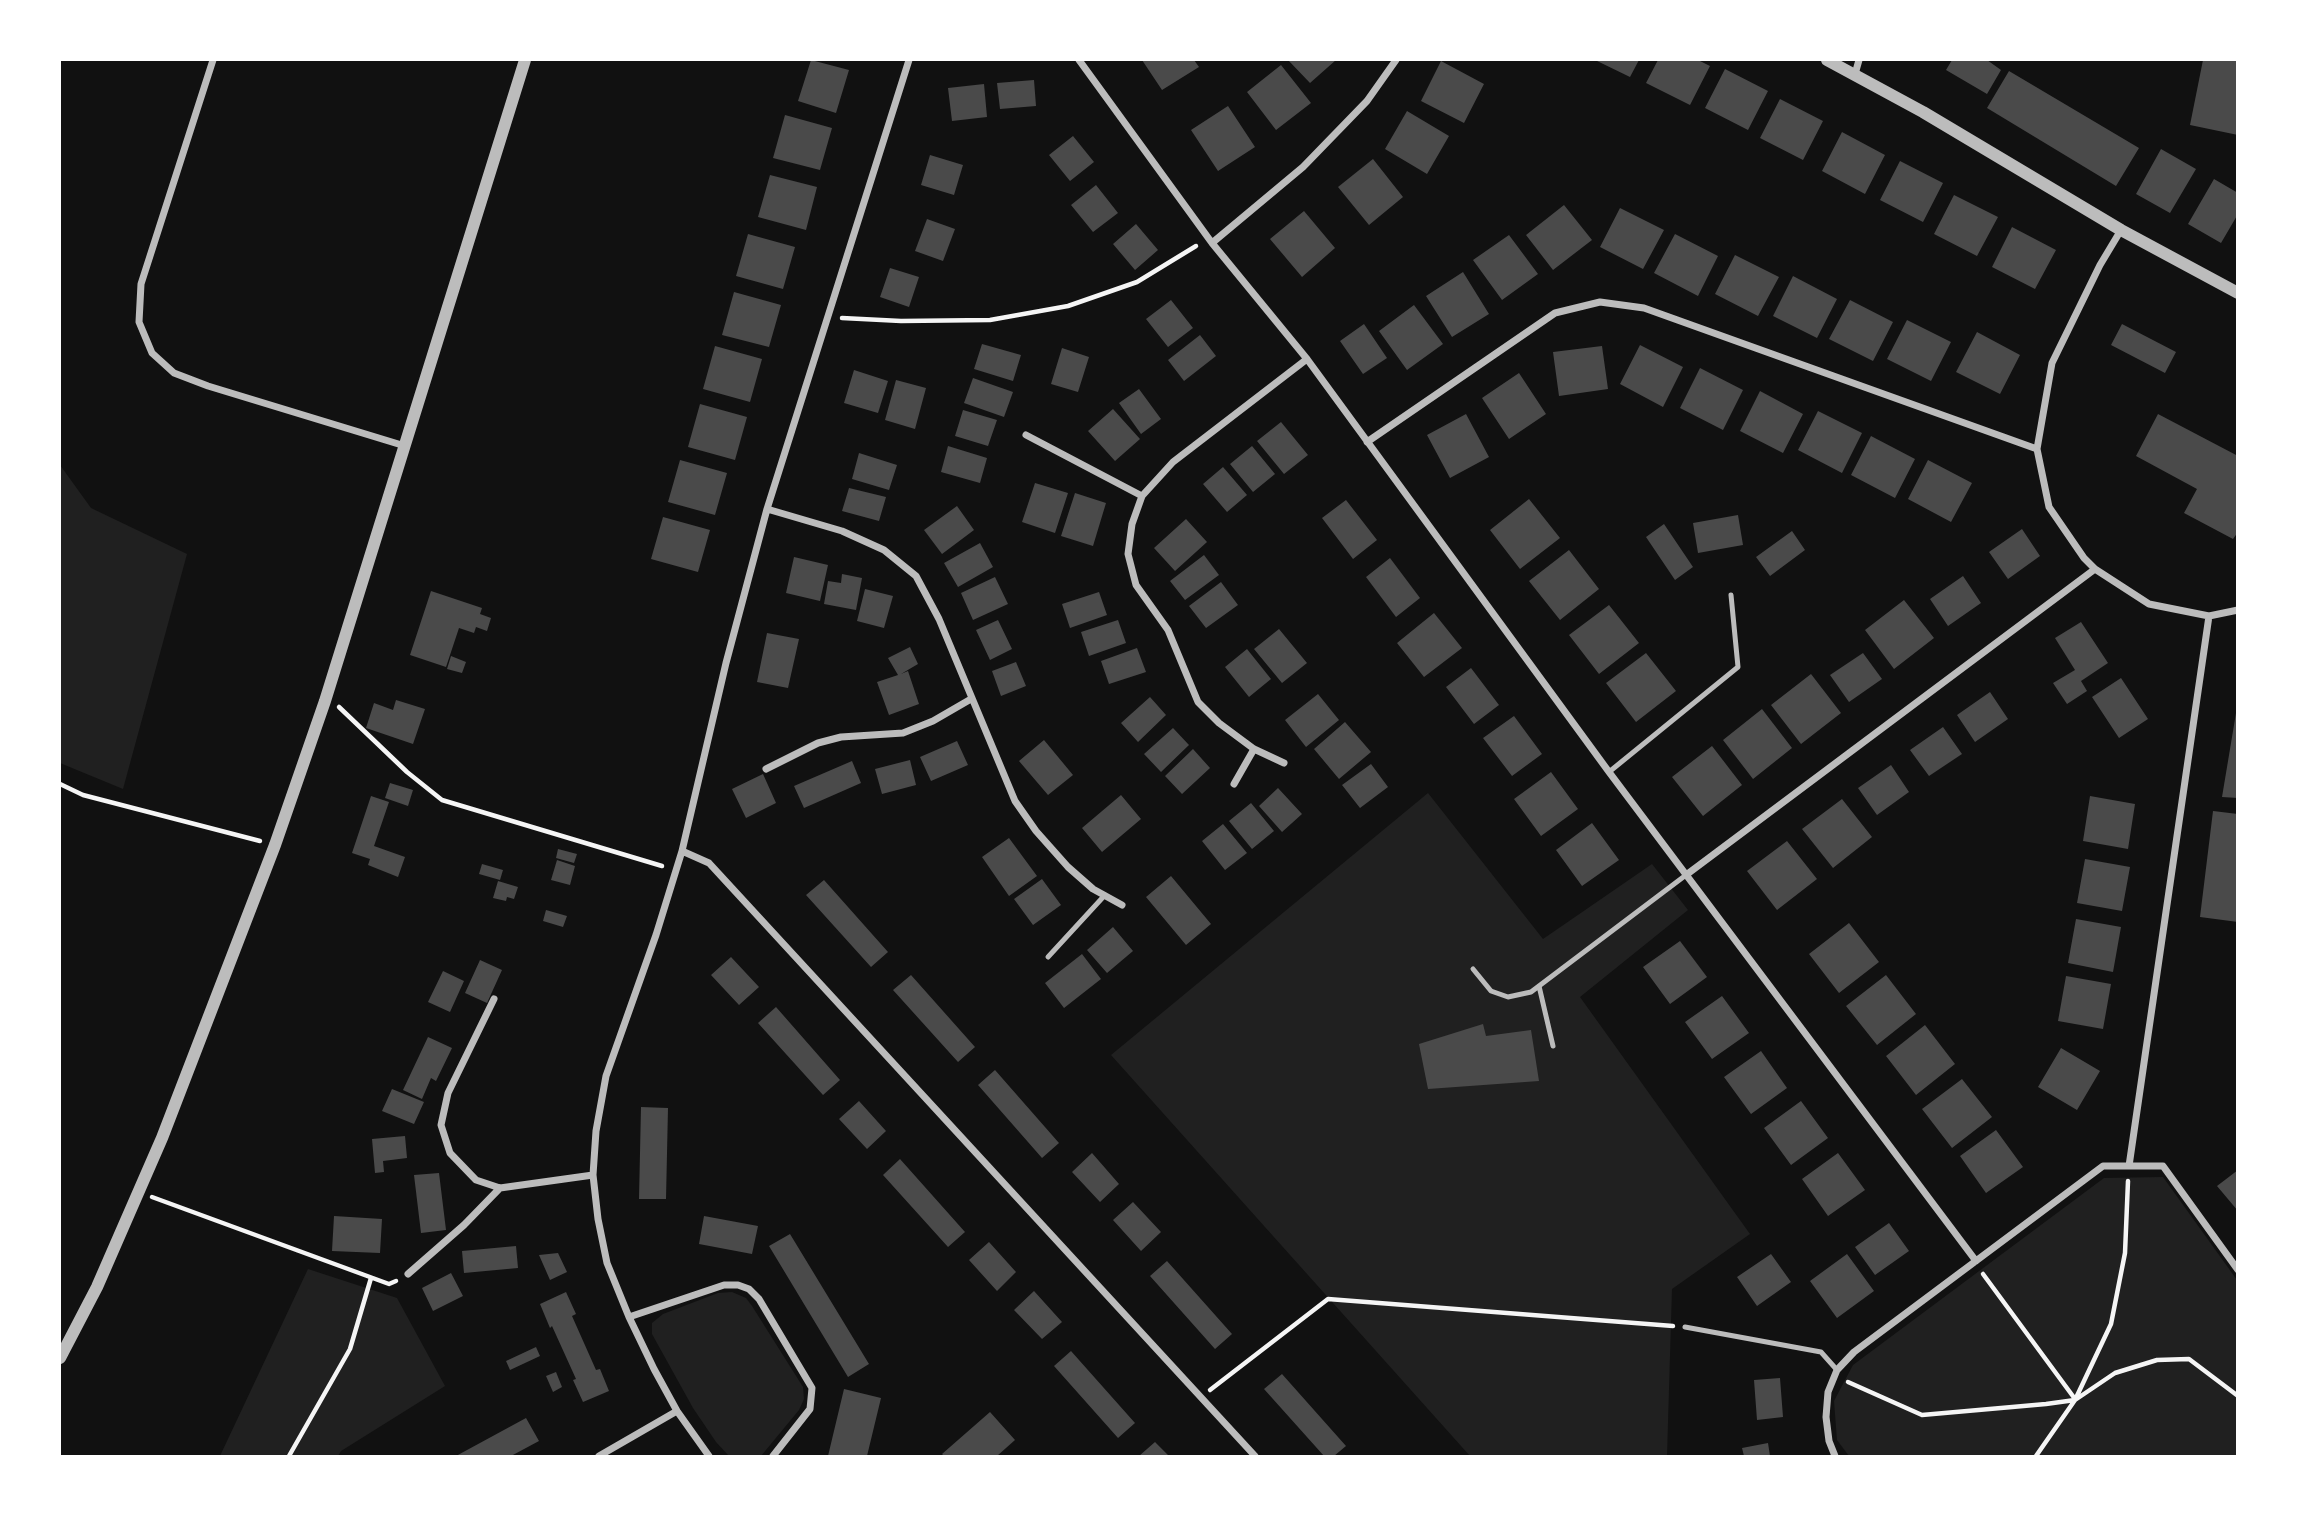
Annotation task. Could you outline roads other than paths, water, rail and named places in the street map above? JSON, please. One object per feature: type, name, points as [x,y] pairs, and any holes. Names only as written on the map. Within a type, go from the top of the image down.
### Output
[{"type":"street","points":[[213,60],[141,284],[139,321],[152,353],[174,373],[197,382],[405,446]]},
{"type":"street","points":[[60,1357],[97,1287],[167,1125],[275,845],[324,701],[526,60]]},
{"type":"street","points":[[709,1457],[677,1411],[629,1317],[607,1263],[593,1175],[596,1131],[606,1076],[682,851],[726,663],[767,509],[909,60]]},
{"type":"street","points":[[1079,60],[1210,240],[1307,359],[1609,772],[1976,1261]]},
{"type":"street","points":[[1210,240],[1303,167],[1367,101],[1396,60]]},
{"type":"street","points":[[1827,60],[2121,230],[2238,293]]},
{"type":"street","points":[[1855,74],[1858,60]]},
{"type":"street","points":[[2121,230],[2100,265],[2052,363],[2037,449],[2049,507],[2084,558],[2095,569],[2149,604],[2208,615],[2238,610]]},
{"type":"street","points":[[1367,442],[1555,313],[1600,302],[1644,308],[2037,449]]},
{"type":"street","points":[[1284,763],[1254,749],[1219,723],[1199,702],[1168,630],[1136,585],[1128,554],[1132,524],[1142,496],[1173,462],[1307,359]]},
{"type":"street","points":[[1027,435],[1142,496]]},
{"type":"street","points":[[767,509],[842,531],[884,550],[916,576],[939,620],[1015,801],[1036,831],[1068,867],[1093,889],[1122,905]]},
{"type":"street","points":[[1686,875],[2095,569]]},
{"type":"street","points":[[2129,1166],[2208,615]]},
{"type":"street","points":[[766,769],[818,743],[841,737],[903,733],[933,721],[971,699]]},
{"type":"street","points":[[1234,785],[1254,749]]},
{"type":"street","points":[[682,851],[709,863],[1255,1457]]},
{"type":"street","points":[[494,999],[448,1093],[441,1125],[450,1153],[476,1180],[500,1188],[593,1175]]},
{"type":"street","points":[[1835,1457],[1829,1441],[1826,1417],[1828,1392],[1837,1370],[1854,1352],[2103,1166],[2163,1166],[2238,1270]]},
{"type":"street","points":[[408,1275],[464,1225],[500,1188]]},
{"type":"street","points":[[629,1317],[724,1285],[738,1285],[749,1289],[759,1298],[812,1388],[810,1409],[773,1457]]},
{"type":"street","points":[[599,1457],[677,1411]]},
{"type":"lane","points":[[1609,772],[1738,667],[1731,595]]},
{"type":"lane","points":[[1473,969],[1491,991],[1508,998],[1531,992],[1686,875]]},
{"type":"lane","points":[[1048,957],[1105,895]]},
{"type":"lane","points":[[1539,986],[1553,1046]]},
{"type":"lane","points":[[1685,1327],[1821,1352],[1837,1370]]}]
